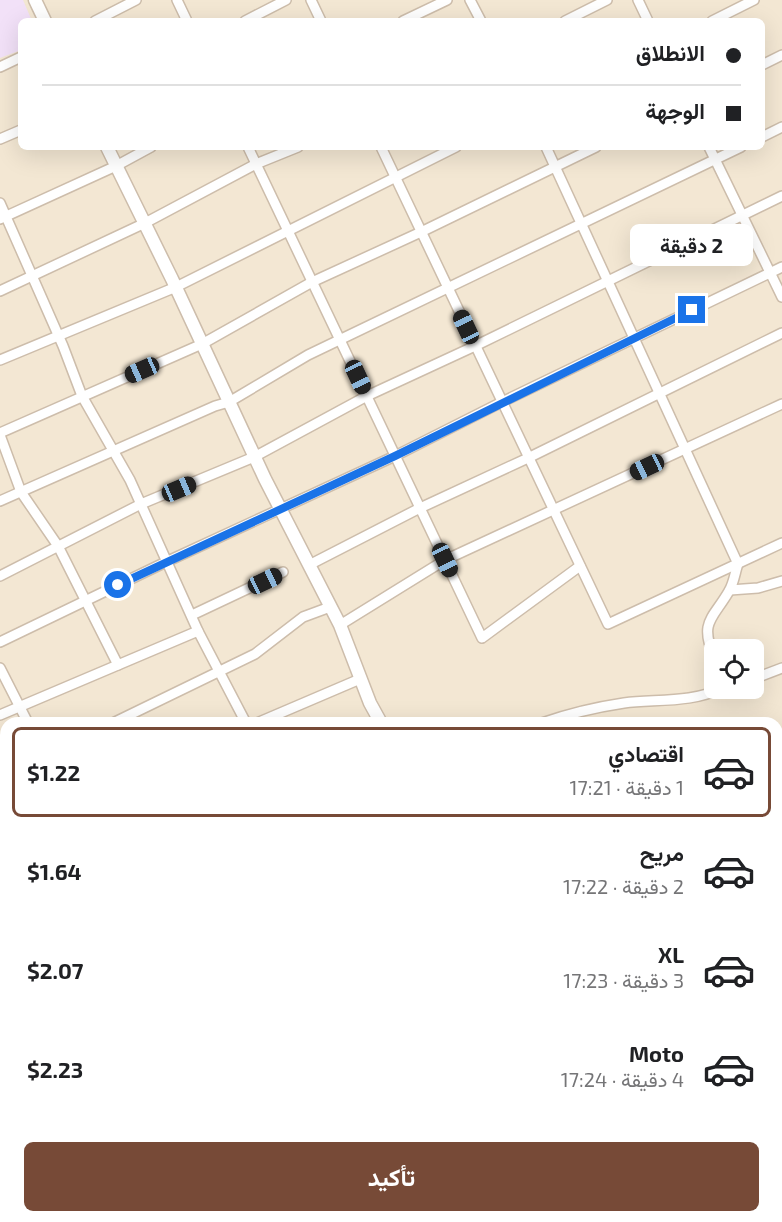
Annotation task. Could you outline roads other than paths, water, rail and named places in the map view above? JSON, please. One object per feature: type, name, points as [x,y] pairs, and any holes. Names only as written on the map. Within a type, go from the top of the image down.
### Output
[{"type":"street","points":[[35,0],[44,18]]},
{"type":"street","points":[[101,18],[136,0]]},
{"type":"street","points":[[177,0],[186,18]]},
{"type":"street","points":[[251,18],[286,0]]},
{"type":"street","points":[[310,0],[319,18]]},
{"type":"street","points":[[409,18],[447,0]]},
{"type":"street","points":[[470,0],[479,18]]},
{"type":"street","points":[[571,18],[607,0]]},
{"type":"street","points":[[638,0],[647,18]]},
{"type":"street","points":[[718,18],[754,0]]},
{"type":"street","points":[[765,64],[782,55]]},
{"type":"street","points":[[0,67],[18,58]]},
{"type":"street","points":[[765,136],[782,127]]},
{"type":"street","points":[[0,139],[18,131]]},
{"type":"street","points":[[108,150],[176,287],[254,457],[340,625],[360,679],[378,717]]},
{"type":"street","points":[[3,218],[145,150]]},
{"type":"street","points":[[249,150],[482,638],[580,566]]},
{"type":"street","points":[[0,291],[145,223],[256,164],[291,150]]},
{"type":"street","points":[[382,150],[608,624],[782,543]]},
{"type":"street","points":[[0,360],[176,287],[450,150]]},
{"type":"street","points":[[547,150],[738,564],[730,590],[708,622],[709,639]]},
{"type":"street","points":[[118,665],[58,546],[21,492],[0,434],[202,344],[312,282],[590,150]]},
{"type":"street","points":[[710,150],[782,297]]},
{"type":"street","points":[[0,501],[113,450],[229,402],[308,355],[734,150]]},
{"type":"street","points":[[0,576],[141,504],[254,457],[366,396],[475,346],[782,196]]},
{"type":"street","points":[[0,203],[3,218],[32,275],[82,396],[141,504],[198,631],[243,717]]},
{"type":"street","points":[[0,642],[395,456],[782,267]]},
{"type":"street","points":[[309,565],[420,508],[528,458],[782,333]]},
{"type":"street","points":[[340,625],[445,560],[782,404]]},
{"type":"street","points":[[192,615],[283,572]]},
{"type":"street","points":[[730,590],[758,588],[782,582]]},
{"type":"street","points":[[125,717],[255,654],[303,616],[330,607]]},
{"type":"street","points":[[0,715],[198,631]]},
{"type":"street","points":[[0,668],[25,717]]},
{"type":"street","points":[[764,675],[782,668]]},
{"type":"street","points":[[271,717],[360,679]]},
{"type":"street","points":[[559,717],[623,703],[704,694]]}]
